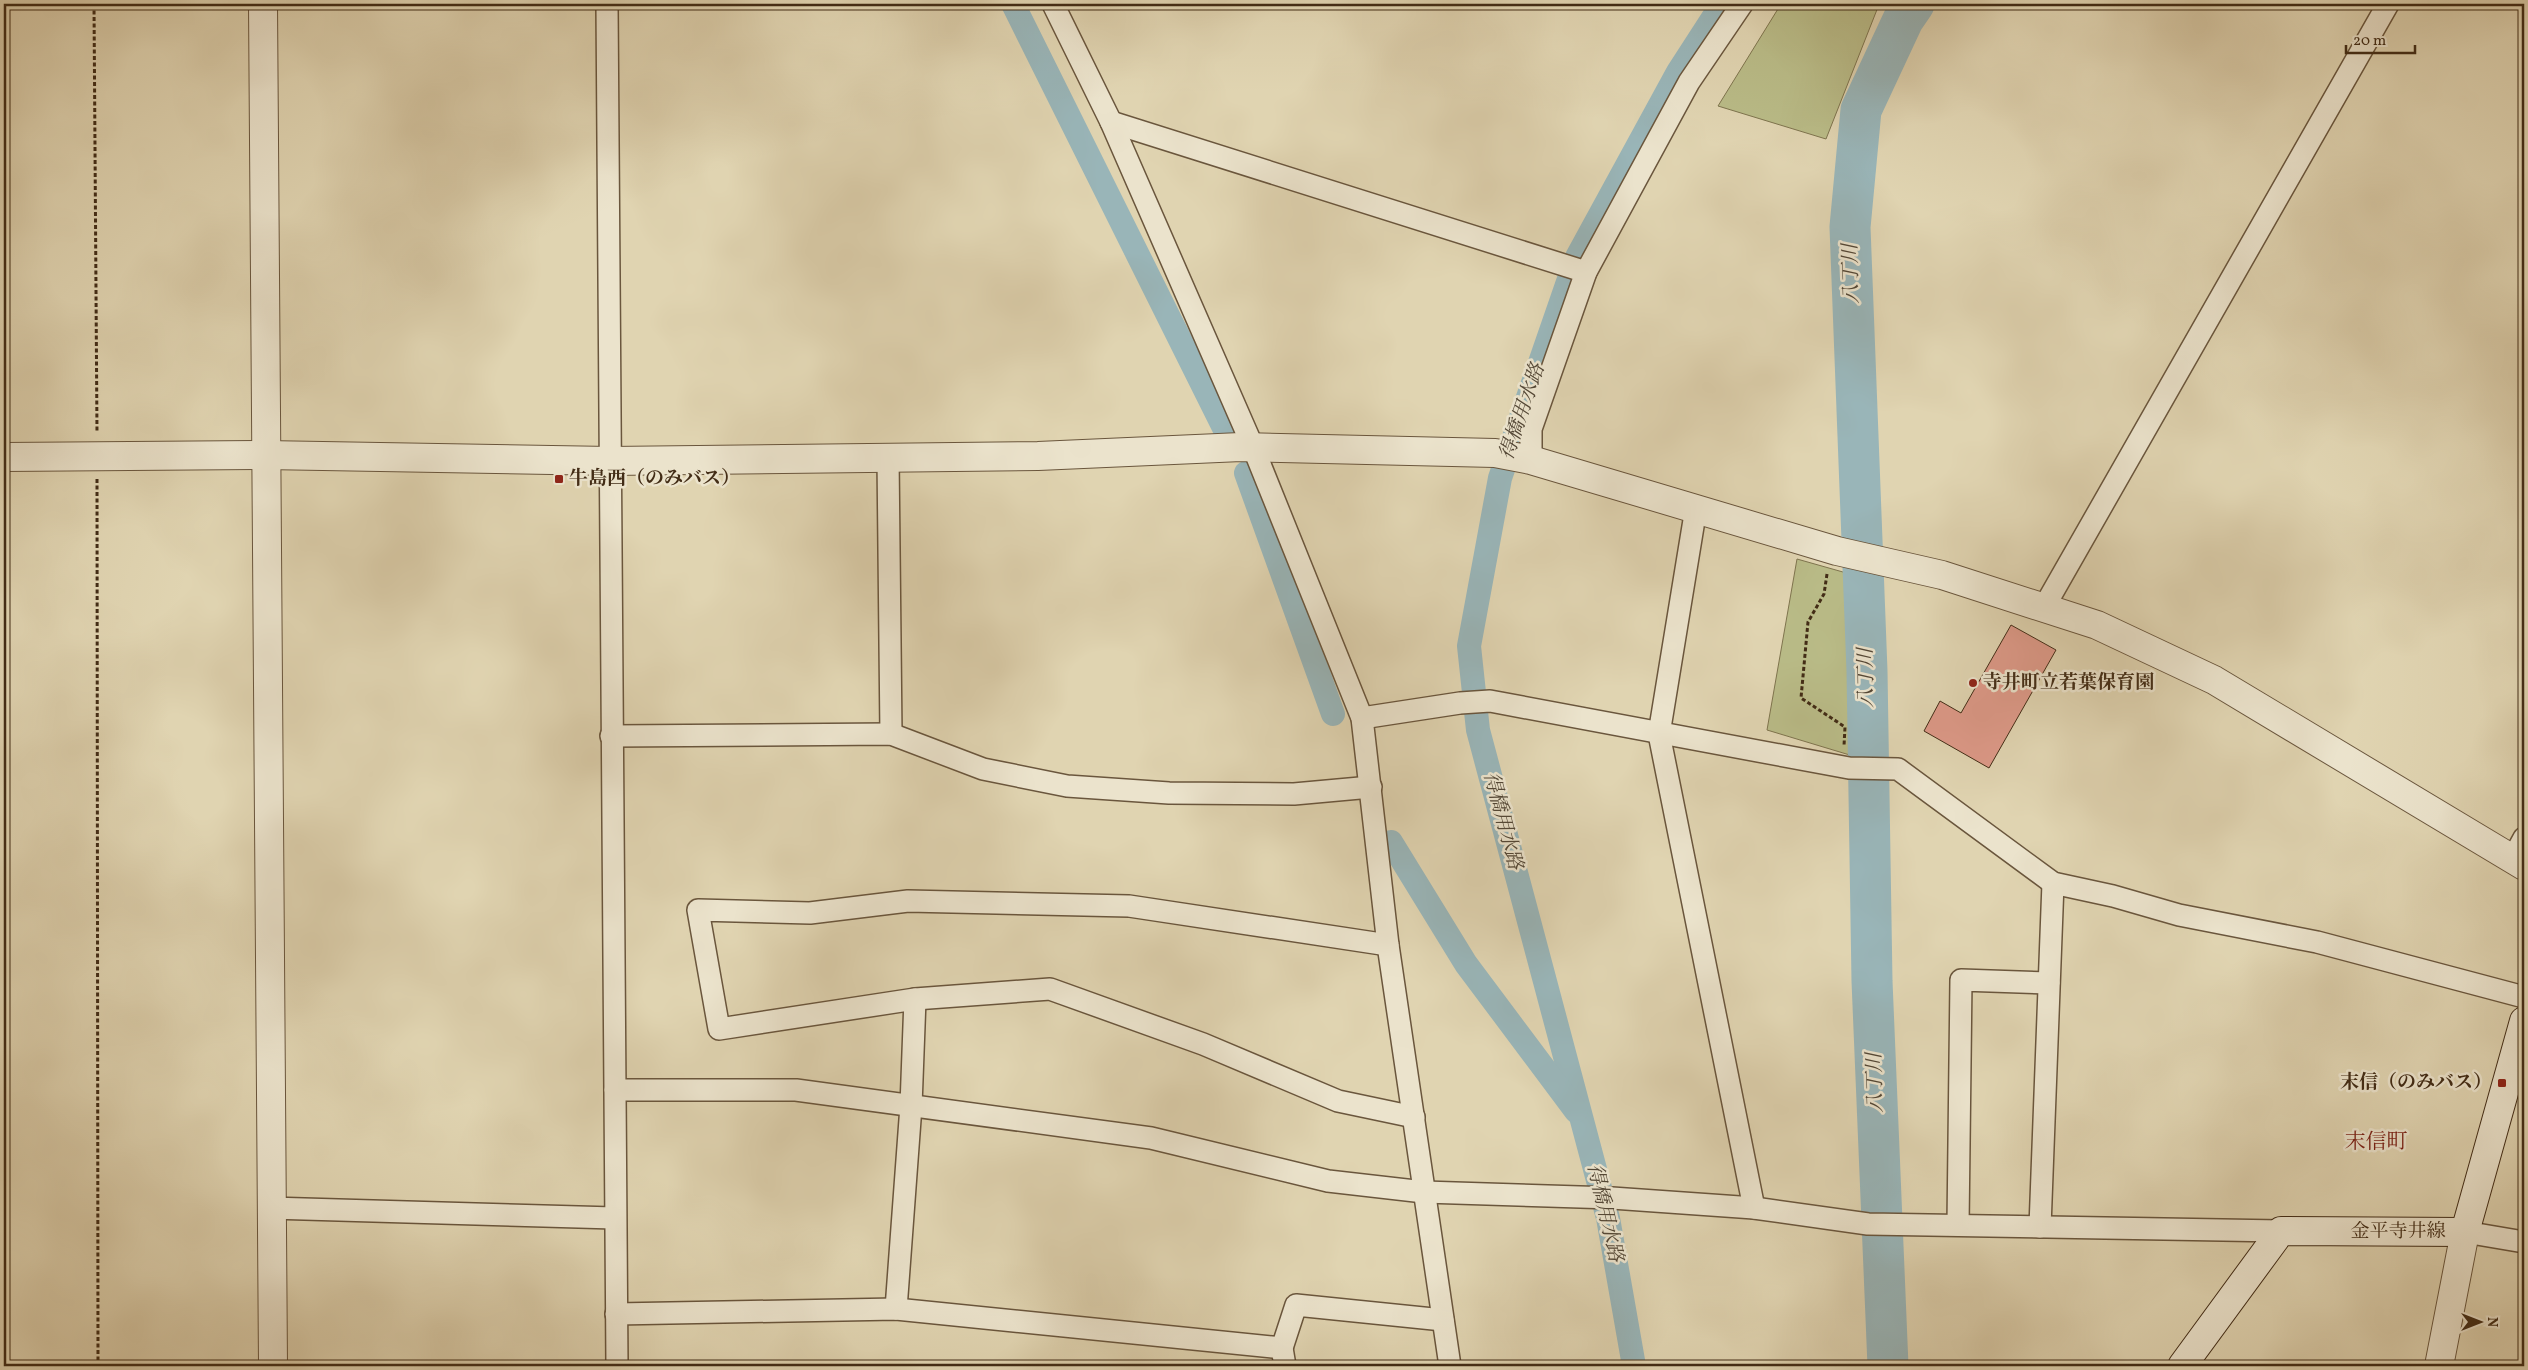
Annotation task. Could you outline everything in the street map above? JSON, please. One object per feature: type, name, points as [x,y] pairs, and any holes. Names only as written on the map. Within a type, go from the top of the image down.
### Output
[{"type":"street","points":[[262,4],[270,1208],[273,1366]]},
{"type":"street","points":[[607,4],[615,1090],[614,1218],[617,1366]]},
{"type":"street","points":[[1053,4],[1110,122],[1237,447],[1362,718],[1388,945],[1450,1366]]},
{"type":"street","points":[[1515,457],[1531,429],[1586,272],[1689,82],[1742,4]]},
{"type":"street","points":[[2043,609],[2388,4]]},
{"type":"street","points":[[1110,122],[1586,272]]},
{"type":"street","points":[[4,457],[265,455],[610,461],[1038,456],[1237,447],[1515,457],[1888,565],[1942,575],[2097,625],[2214,680],[2520,855]]},
{"type":"street","points":[[888,457],[891,734]]},
{"type":"street","points":[[1696,508],[1659,734],[1754,1208]]},
{"type":"street","points":[[1362,718],[1460,703],[1490,701],[1846,768],[1898,768],[2052,883],[2113,896],[2179,915],[2317,942],[2524,997]]},
{"type":"street","points":[[611,736],[891,734],[983,769],[1067,786],[1170,792],[1294,794],[1371,787]]},
{"type":"street","points":[[2040,1227],[2052,883]]},
{"type":"street","points":[[1388,945],[1129,906],[908,901],[810,913],[698,910],[719,1029],[915,999],[1050,989],[1203,1044],[1338,1101],[1414,1117]]},
{"type":"street","points":[[1958,1225],[1960,980],[2049,983]]},
{"type":"street","points":[[896,1309],[911,1106],[915,999]]},
{"type":"street","name":"金平寺井線","points":[[2281,1231],[2465,1232],[2524,1022]]},
{"type":"street","points":[[615,1090],[796,1090],[1151,1138],[1328,1181],[1424,1192],[1612,1198],[1754,1208],[1868,1224],[2281,1231]]},
{"type":"street","points":[[270,1208],[614,1218]]},
{"type":"street","points":[[2182,1366],[2281,1231]]},
{"type":"street","points":[[2439,1366],[2465,1232],[2524,1242]]},
{"type":"street","points":[[616,1314],[896,1309],[1284,1357],[1296,1305],[1443,1320]]},
{"type":"path","points":[[94,4],[98,456],[98,1366]]},
{"type":"path","points":[[1834,550],[1824,594],[1808,622],[1800,698],[1845,727],[1846,768]]},
{"type":"green space","points":[[1781,4],[1871,4],[1878,7],[1826,139],[1718,106]]},
{"type":"green space","points":[[1797,559],[1850,574],[1853,756],[1767,730]]},
{"type":"building","points":[[2011,625],[2056,650],[1989,768],[1924,731],[1940,701],[1961,713]]},
{"type":"waterway","points":[[1013,4],[1226,432]]},
{"type":"waterway","name":"得橋用水路","points":[[1577,257],[1678,72],[1722,4]]},
{"type":"waterway","name":"八丁川","points":[[1888,1366],[1872,981],[1867,671],[1850,227],[1861,110],[1903,20],[1914,4]]},
{"type":"waterway","name":"得橋用水路","points":[[1569,279],[1500,478],[1469,646],[1478,730],[1608,1218],[1634,1366]]},
{"type":"waterway","points":[[1246,473],[1333,714]]},
{"type":"waterway","points":[[1391,842],[1466,964],[1576,1111]]},
{"type":"place","name":"牛島西（のみバス）","points":[[559,479]]},
{"type":"place","name":"寺井町立若葉保育園","points":[[1973,683]]},
{"type":"place","name":"末信（のみバス）","points":[[2502,1083]]},
{"type":"district","name":"末信町","points":[[2376,1142]]}]
